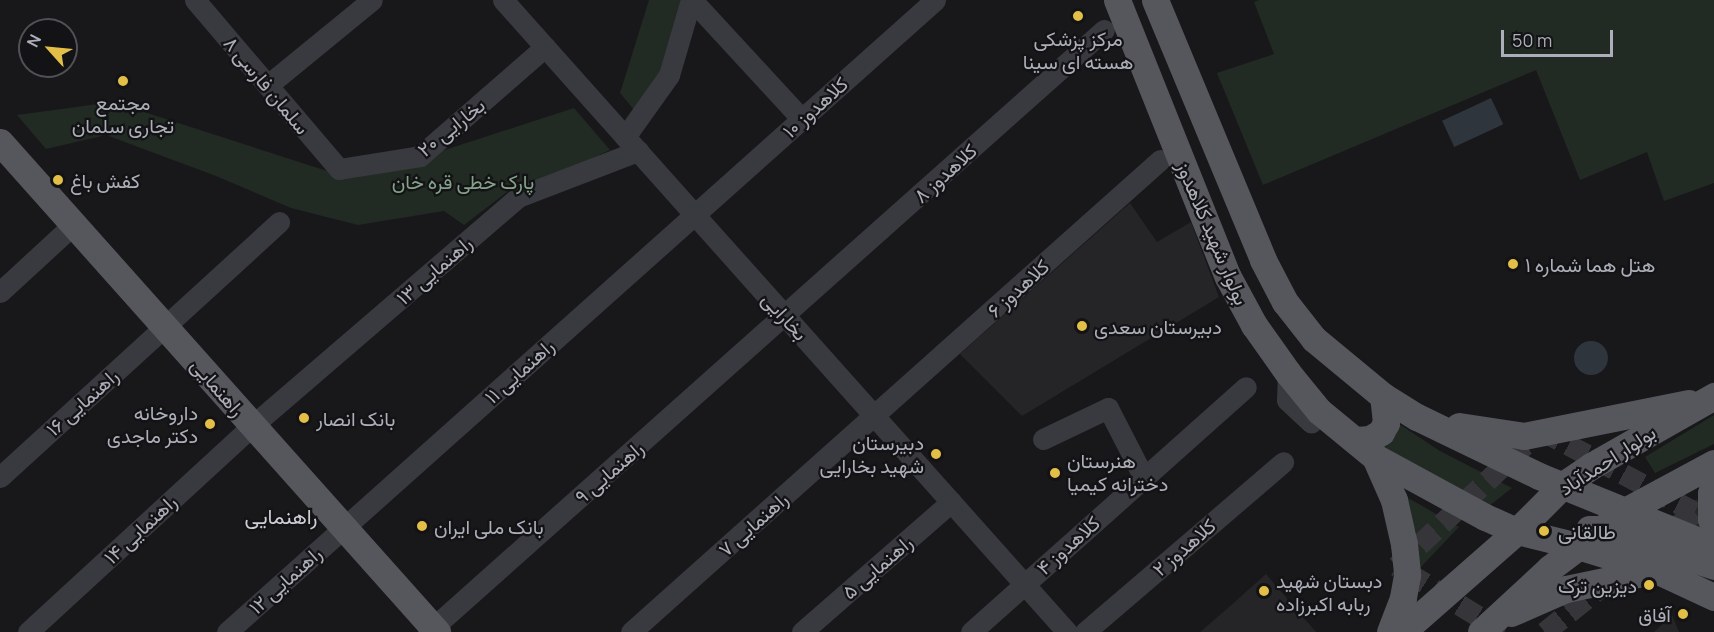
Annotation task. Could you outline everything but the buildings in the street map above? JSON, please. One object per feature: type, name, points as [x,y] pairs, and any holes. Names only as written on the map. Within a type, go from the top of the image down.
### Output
[{"type":"main road","name":"بولوار شهید کلاهدوز","points":[[1117,0],[1228,277],[1254,325],[1288,373],[1320,411],[1365,449],[1485,517],[1517,531],[1578,546],[1656,570],[1714,597]]},
{"type":"main road","name":"بولوار شهید کلاهدوز","points":[[1155,0],[1263,260],[1285,302],[1314,339],[1383,396],[1417,417],[1563,485],[1714,547]]},
{"type":"main road","name":"راهنمایی","points":[[0,142],[432,630]]},
{"type":"main road","points":[[1383,396],[1386,423],[1381,432],[1370,439],[1365,449],[1394,500],[1404,544],[1407,575],[1403,598],[1390,632]]},
{"type":"main road","points":[[1417,417],[1486,432],[1524,436],[1654,408],[1708,399]]},
{"type":"main road","name":"بولوار احمدآباد","points":[[1402,632],[1517,531],[1563,485],[1708,399]]},
{"type":"main road","points":[[1486,627],[1578,546],[1627,510],[1714,463]]},
{"type":"main road","points":[[1714,484],[1711,493],[1710,519],[1714,526]]},
{"type":"main road","points":[[1517,531],[1602,529],[1714,566]]},
{"type":"main road","points":[[1486,627],[1566,589],[1656,570]]},
{"type":"street","name":"سلمان فارسی ۸","points":[[195,0],[339,169]]},
{"type":"street","points":[[268,85],[372,0]]},
{"type":"street","name":"بخارایی","points":[[503,0],[1067,632]]},
{"type":"street","points":[[692,0],[801,119]]},
{"type":"street","points":[[631,144],[669,75],[692,0]]},
{"type":"street","name":"کلاهدوز ۱۰","points":[[694,214],[935,0]]},
{"type":"street","name":"کلاهدوز ۸","points":[[785,316],[1104,30]]},
{"type":"street","name":"بخارایی ۲۰","points":[[339,169],[420,156],[545,47]]},
{"type":"street","name":"راهنمایی ۱۳","points":[[252,426],[518,197],[631,144]]},
{"type":"street","name":"کلاهدوز ۶","points":[[875,416],[1160,160]]},
{"type":"street","name":"راهنمایی ۱۱","points":[[343,528],[694,214]]},
{"type":"street","name":"راهنمایی ۱۶","points":[[0,477],[279,222]]},
{"type":"street","points":[[0,292],[74,225]]},
{"type":"street","name":"راهنمایی ۹","points":[[432,630],[785,316]]},
{"type":"street","name":"کلاهدوز ۴","points":[[971,632],[1246,387]]},
{"type":"street","points":[[1043,440],[1108,408],[1144,478]]},
{"type":"street","name":"راهنمایی ۷","points":[[631,632],[875,416]]},
{"type":"street","name":"راهنمایی ۱۴","points":[[28,632],[252,426]]},
{"type":"street","name":"کلاهدوز ۲","points":[[1085,632],[1283,462]]},
{"type":"street","name":"راهنمایی ۵","points":[[802,632],[951,502]]},
{"type":"street","name":"راهنمایی ۱۲","points":[[227,632],[343,528]]},
{"type":"shaded area","points":[[1491,98],[1503,124],[1454,147],[1442,121]]},
{"type":"shaded area","name":"دبیرستان سعدی","points":[[1130,203],[1157,242],[1191,222],[1219,297],[1022,416],[960,354]]},
{"type":"shaded area","points":[[1591,341],[1603,346],[1608,358],[1603,370],[1591,375],[1579,370],[1574,358],[1579,346]]},
{"type":"shaded area","name":"دبستان شهید ربابه اکبرزاده","points":[[1266,574],[1316,632],[1200,632],[1228,608]]},
{"type":"shaded area","points":[[1672,615],[1679,632],[1654,632]]},
{"type":"green space","points":[[649,0],[684,0],[665,64],[635,111],[620,93]]},
{"type":"green space","points":[[1259,0],[1714,0],[1714,183],[1664,201],[1647,152],[1580,180],[1536,70],[1263,185],[1217,73],[1274,54],[1254,2]]},
{"type":"green space","name":"پارک خطی قره خان","points":[[113,102],[327,171],[365,176],[574,108],[610,150],[558,174],[511,189],[464,225],[444,211],[358,225],[291,208],[216,176],[106,135],[46,149],[17,115]]},
{"type":"green space","points":[[1714,415],[1714,444],[1655,473],[1645,457]]},
{"type":"green space","points":[[1393,420],[1440,451],[1512,488],[1489,506],[1383,449],[1391,442],[1395,430]]},
{"type":"green space","points":[[1403,495],[1459,527],[1418,570],[1416,532]]},
{"type":"green space","points":[[1697,499],[1703,530],[1672,516]]},
{"type":"tunnel","points":[[1504,632],[1397,566],[1541,430],[1695,512],[1662,538]]},
{"type":"tunnel","points":[[1545,632],[1607,582]]},
{"type":"place","name":"مرکز پزشکی هسته ای سینا","points":[[1078,16]]},
{"type":"place","name":"مجتمع تجاری سلمان","points":[[123,81]]},
{"type":"place","name":"کفش باغ","points":[[58,180]]},
{"type":"place","name":"هتل هما شماره ۱","points":[[1513,264]]},
{"type":"place","name":"دبیرستان سعدی","points":[[1082,326]]},
{"type":"place","name":"بانک انصار","points":[[304,418]]},
{"type":"place","name":"داروخانه دکتر ماجدی","points":[[210,424]]},
{"type":"place","name":"دبیرستان شهید بخارایی","points":[[936,454]]},
{"type":"place","name":"هنرستان دخترانه کیمیا","points":[[1055,473]]},
{"type":"place","name":"بانک ملی ایران","points":[[422,526]]},
{"type":"place","name":"طالقانی","points":[[1544,531]]},
{"type":"place","name":"دیزین ترک","points":[[1649,585]]},
{"type":"place","name":"دبستان شهید ربابه اکبرزاده","points":[[1264,591]]},
{"type":"place","name":"آفاق","points":[[1683,614]]},
{"type":"district","name":"راهنمایی","points":[[281,516]]}]
